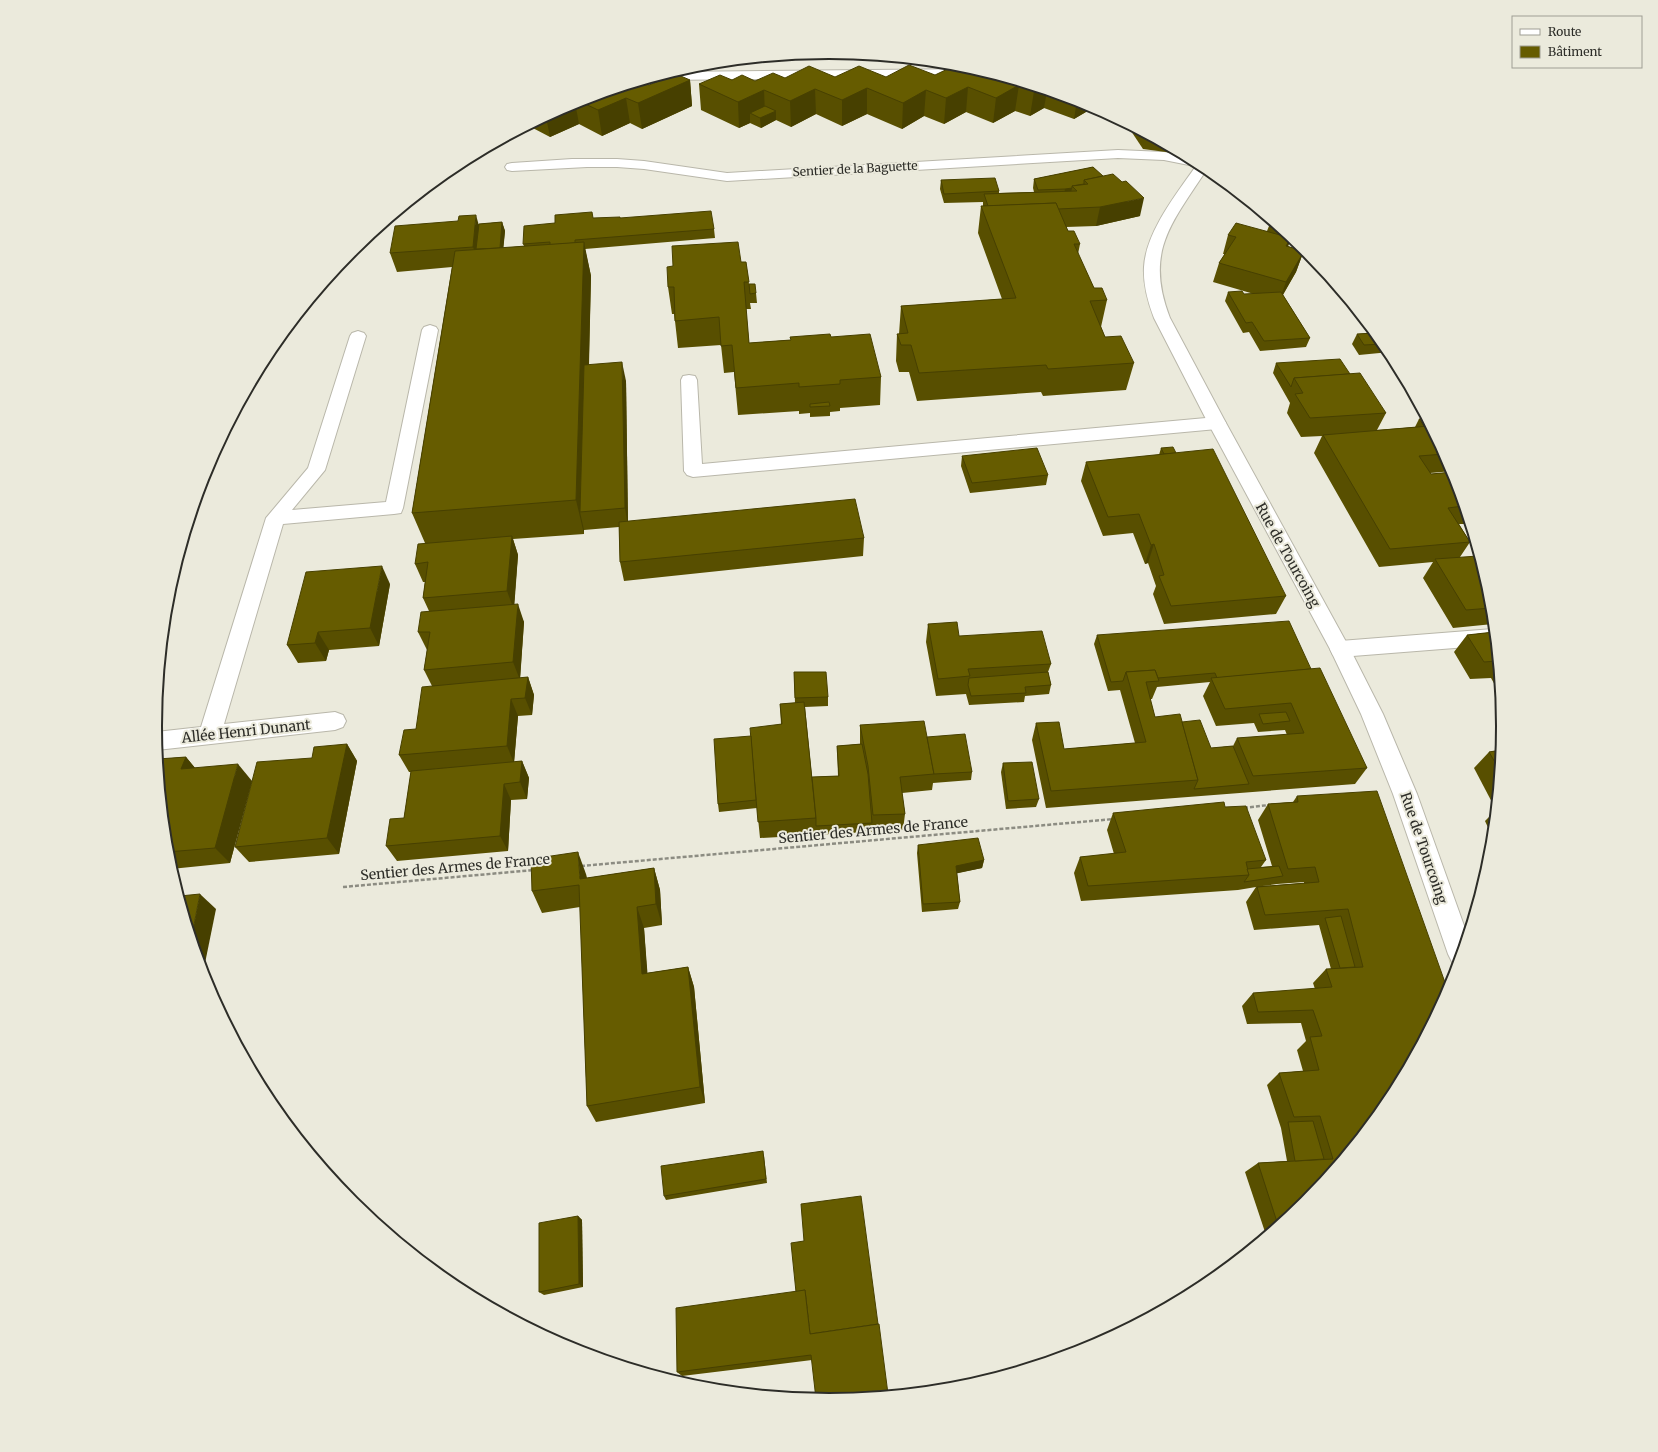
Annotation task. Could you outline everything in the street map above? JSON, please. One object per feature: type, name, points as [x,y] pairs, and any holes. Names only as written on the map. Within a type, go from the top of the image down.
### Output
[{"type":"street","points":[[848,73],[893,67],[903,64]]},
{"type":"street","points":[[717,69],[848,73],[964,73]]},
{"type":"street","name":"Sentier de la Baguette","points":[[512,168],[602,162],[634,164],[700,175],[727,177],[1118,154],[1164,156],[1181,159]]},
{"type":"street","name":"Rue de Tourcoing","points":[[1199,171],[1158,239],[1152,260],[1152,280],[1157,305],[1162,318],[1217,423],[1340,649],[1372,714],[1405,794],[1458,947]]},
{"type":"street","points":[[275,518],[394,508],[430,330]]},
{"type":"street","points":[[210,735],[275,518],[316,470],[358,336]]},
{"type":"street","points":[[689,380],[693,471],[1217,423]]},
{"type":"street","points":[[1340,649],[1490,637]]},
{"type":"street","name":"Allée Henri Dunant","points":[[162,740],[335,721]]},
{"type":"path","points":[[1239,808],[1270,805]]},
{"type":"path","name":"Sentier des Armes de France","points":[[573,867],[1120,819]]},
{"type":"path","name":"Sentier des Armes de France","points":[[343,887],[542,869]]},
{"type":"building","points":[[909,65],[935,75],[946,70],[1017,86],[996,98],[968,87],[946,98],[926,90],[903,103],[867,88],[842,100],[815,89],[790,101],[764,90],[738,102],[699,84],[720,75],[732,80],[742,75],[755,81],[773,73],[785,78],[809,66],[835,77],[859,66],[886,77]]},
{"type":"building","points":[[681,76],[690,80],[638,103],[626,98],[598,110],[587,105],[615,94]]},
{"type":"building","points":[[765,106],[776,111],[760,118],[750,113]]},
{"type":"building","points":[[1093,167],[1103,176],[1084,180],[1084,184],[1072,186],[1072,188],[1038,190],[1034,179]]},
{"type":"building","points":[[1113,174],[1122,182],[1126,181],[1144,198],[1100,207],[1058,209],[1056,203],[988,206],[984,194],[1077,191],[1072,186],[1088,184],[1084,180]]},
{"type":"building","points":[[995,178],[999,191],[944,194],[941,180]]},
{"type":"building","points":[[1056,203],[1068,231],[1074,231],[1080,244],[1074,244],[1094,288],[1102,288],[1107,300],[1090,301],[1105,337],[1121,336],[1134,363],[1048,369],[1046,365],[919,373],[911,345],[901,345],[897,334],[908,333],[901,306],[1016,298],[981,206]]},
{"type":"building","points":[[711,211],[714,229],[575,240],[575,243],[550,245],[550,242],[523,244],[524,226],[555,223],[555,215],[592,212],[593,218],[620,218]]},
{"type":"building","points":[[476,215],[473,247],[390,253],[395,226],[458,221],[459,216]]},
{"type":"building","points":[[502,222],[500,248],[476,249],[479,224]]},
{"type":"building","points":[[1236,223],[1280,235],[1288,242],[1286,246],[1295,249],[1302,255],[1286,282],[1219,263],[1236,237],[1228,235]]},
{"type":"building","points":[[584,242],[576,500],[412,513],[455,251]]},
{"type":"building","points":[[738,242],[741,262],[746,262],[749,282],[744,282],[749,343],[791,340],[790,337],[830,334],[831,337],[870,334],[881,377],[840,380],[840,384],[799,387],[799,383],[736,388],[732,345],[721,346],[719,317],[675,321],[674,287],[668,287],[667,267],[673,266],[672,246]]},
{"type":"building","points":[[749,284],[755,284],[756,293],[750,294]]},
{"type":"building","points":[[1242,291],[1244,294],[1281,292],[1310,338],[1264,341],[1252,322],[1246,323],[1228,292]]},
{"type":"building","points":[[1368,333],[1376,344],[1364,345],[1357,334]]},
{"type":"building","points":[[1340,359],[1350,374],[1294,378],[1291,387],[1276,363]]},
{"type":"building","points":[[622,362],[625,508],[580,512],[584,365]]},
{"type":"building","points":[[1360,373],[1386,413],[1310,418],[1295,394],[1303,393],[1294,378]]},
{"type":"building","points":[[829,402],[830,406],[810,407],[810,404]]},
{"type":"building","points":[[1425,426],[1438,455],[1419,456],[1431,474],[1446,473],[1459,507],[1448,508],[1470,542],[1390,549],[1323,435]]},
{"type":"building","points":[[1173,447],[1176,453],[1164,454],[1161,448]]},
{"type":"building","points":[[1037,448],[1048,475],[972,483],[962,456]]},
{"type":"building","points":[[1213,449],[1286,596],[1171,606],[1159,576],[1164,575],[1154,544],[1151,545],[1139,514],[1108,517],[1086,462]]},
{"type":"building","points":[[855,499],[864,538],[620,562],[619,522]]},
{"type":"building","points":[[512,536],[507,591],[423,598],[428,562],[415,564],[418,544]]},
{"type":"building","points":[[1474,556],[1485,608],[1466,610],[1435,559]]},
{"type":"building","points":[[382,566],[370,628],[318,632],[315,643],[287,645],[306,572]]},
{"type":"building","points":[[518,604],[513,662],[424,670],[430,632],[418,632],[421,612]]},
{"type":"building","points":[[1289,621],[1311,669],[1217,678],[1215,673],[1158,678],[1155,670],[1126,672],[1123,681],[1111,682],[1097,635]]},
{"type":"building","points":[[957,622],[959,636],[1042,631],[1051,664],[968,669],[970,676],[938,679],[928,624]]},
{"type":"building","points":[[1489,633],[1493,661],[1484,662],[1467,635]]},
{"type":"building","points":[[1320,668],[1367,768],[1253,776],[1237,738],[1304,733],[1291,703],[1225,709],[1211,678]]},
{"type":"building","points":[[1155,670],[1159,681],[1146,682],[1155,717],[1180,714],[1198,780],[1051,791],[1036,723],[1059,722],[1064,749],[1146,742],[1126,672]]},
{"type":"building","points":[[794,672],[826,672],[828,697],[795,698]]},
{"type":"building","points":[[1048,672],[1051,685],[1025,687],[1026,693],[971,696],[968,685],[969,678]]},
{"type":"building","points":[[528,677],[525,698],[511,699],[507,746],[399,755],[404,730],[416,729],[422,687]]},
{"type":"building","points":[[804,702],[816,818],[758,822],[750,728],[782,724],[780,704]]},
{"type":"building","points":[[1286,712],[1290,721],[1263,724],[1259,714]]},
{"type":"building","points":[[1200,720],[1211,748],[1233,746],[1249,784],[1194,789],[1198,780],[1182,722]]},
{"type":"building","points":[[924,721],[934,774],[900,777],[905,814],[873,815],[868,766],[860,725]]},
{"type":"building","points":[[965,734],[972,772],[934,774],[927,737]]},
{"type":"building","points":[[751,736],[756,800],[718,804],[714,739]]},
{"type":"building","points":[[347,744],[327,838],[235,847],[257,762],[312,758],[314,747]]},
{"type":"building","points":[[862,744],[868,774],[872,823],[816,826],[812,777],[839,776],[837,746]]},
{"type":"building","points":[[1495,751],[1495,762],[1489,752]]},
{"type":"building","points":[[186,757],[181,769],[238,764],[215,848],[174,851],[168,813],[163,759]]},
{"type":"building","points":[[522,761],[520,782],[504,784],[500,836],[386,846],[390,819],[404,818],[411,771]]},
{"type":"building","points":[[1032,762],[1039,799],[1008,801],[1003,763]]},
{"type":"building","points":[[1377,791],[1445,982],[1407,1060],[1384,1097],[1330,1166],[1301,1198],[1276,1220],[1258,1163],[1333,1159],[1320,1116],[1294,1117],[1279,1073],[1319,1070],[1310,1037],[1322,1036],[1313,1010],[1258,1012],[1253,993],[1332,987],[1326,969],[1363,967],[1348,909],[1265,915],[1257,887],[1319,882],[1315,867],[1288,869],[1268,804],[1298,802],[1297,796]]},
{"type":"building","points":[[1224,802],[1225,807],[1246,806],[1266,860],[1246,862],[1249,875],[1088,886],[1080,857],[1126,852],[1113,813]]},
{"type":"building","points":[[978,838],[984,860],[956,866],[960,902],[923,904],[918,845]]},
{"type":"building","points":[[578,852],[580,879],[654,868],[656,904],[637,907],[642,974],[688,967],[700,1087],[587,1106],[579,885],[532,891],[531,859]]},
{"type":"building","points":[[1279,866],[1283,876],[1244,882],[1249,875],[1247,869]]},
{"type":"building","points":[[200,894],[193,928],[185,899],[184,896]]},
{"type":"building","points":[[1341,916],[1355,967],[1340,968],[1325,918]]},
{"type":"building","points":[[1313,1121],[1324,1159],[1295,1161],[1288,1122]]},
{"type":"building","points":[[763,1151],[766,1179],[664,1196],[661,1166]]},
{"type":"building","points":[[861,1196],[878,1324],[810,1334],[805,1290],[796,1292],[791,1243],[804,1241],[801,1204]]},
{"type":"building","points":[[578,1216],[579,1284],[539,1292],[539,1223]]},
{"type":"building","points":[[805,1290],[810,1334],[879,1324],[888,1390],[873,1392],[815,1393],[811,1355],[677,1372],[676,1308]]}]
